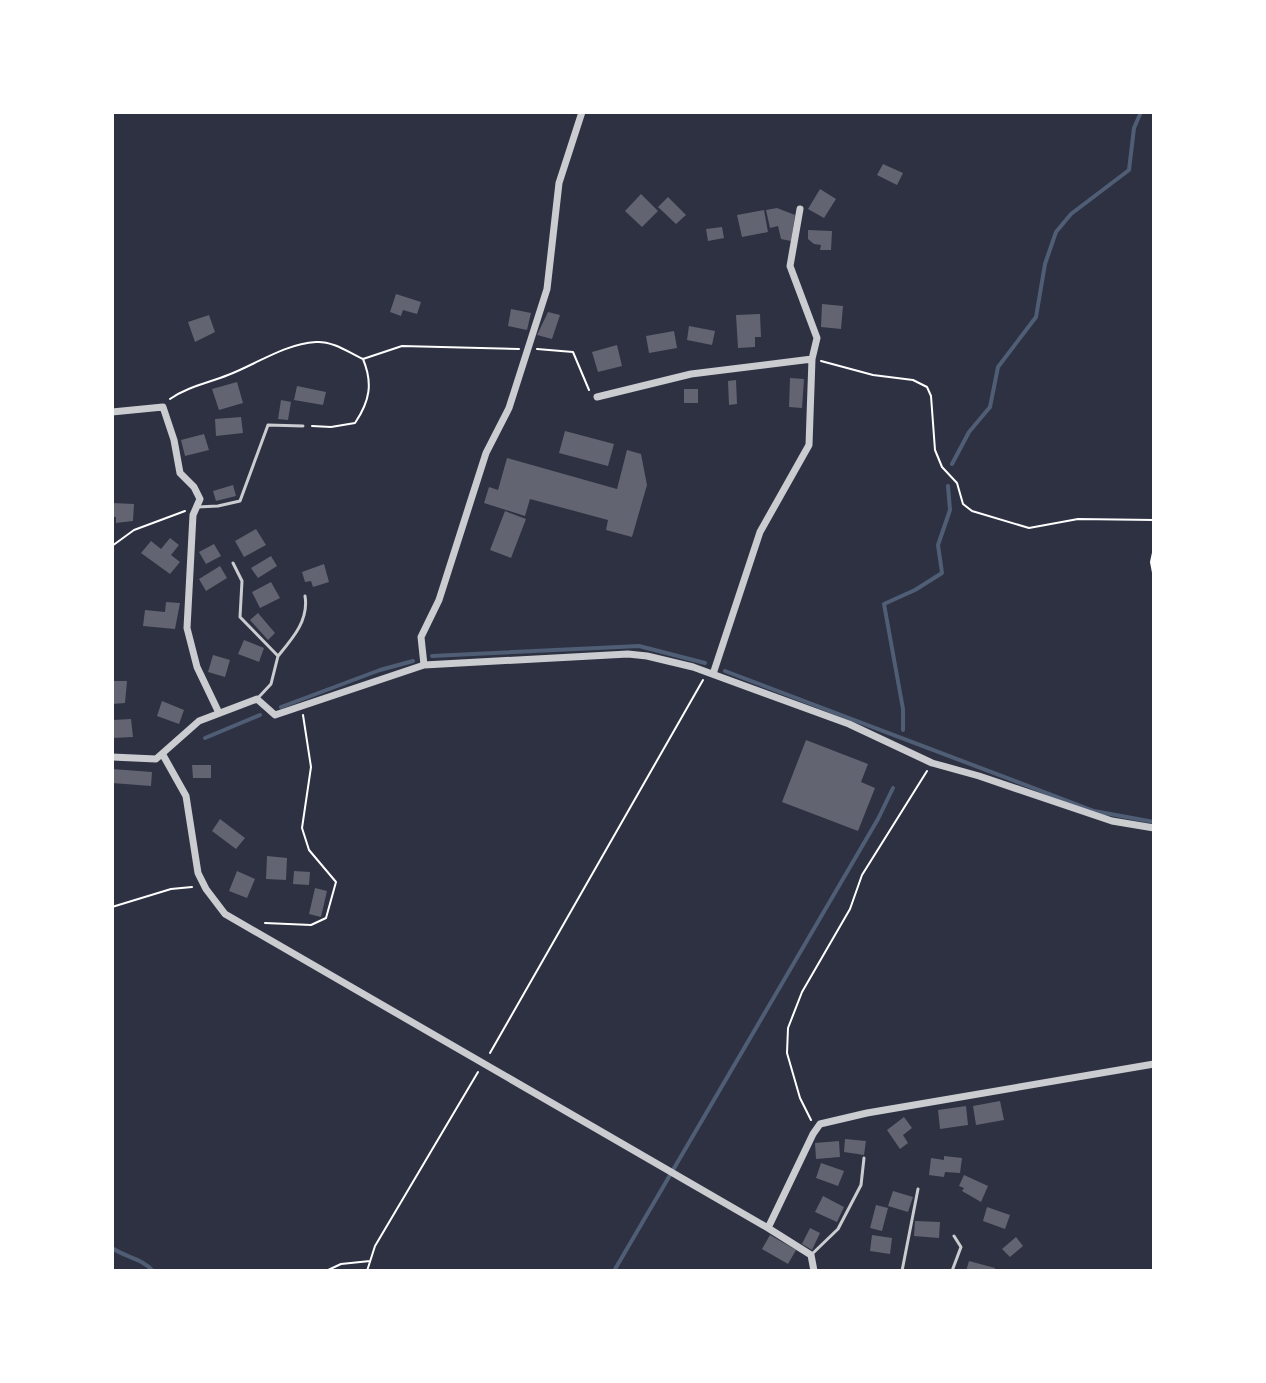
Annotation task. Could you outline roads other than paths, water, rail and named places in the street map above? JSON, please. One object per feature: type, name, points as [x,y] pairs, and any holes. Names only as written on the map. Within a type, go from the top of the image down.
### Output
[{"type":"street","points":[[424,665],[421,637],[439,600],[486,453],[509,408],[547,289],[559,183],[582,112]]},
{"type":"street","points":[[710,673],[760,532],[809,445],[812,359],[817,338],[790,266],[800,209]]},
{"type":"street","points":[[597,397],[691,374],[812,359]]},
{"type":"street","points":[[112,412],[163,407],[174,440],[180,473],[194,487],[200,499],[193,515],[187,628],[197,667],[219,713]]},
{"type":"street","points":[[112,757],[156,759],[199,721],[257,699],[275,715],[424,665],[628,654],[668,660],[710,673],[849,724],[932,763],[1112,821],[1154,828]]},
{"type":"street","points":[[163,755],[186,796],[196,862],[206,889],[225,914],[768,1228],[811,1255],[814,1271]]},
{"type":"street","points":[[768,1228],[815,1129],[832,1120],[1154,1064]]},
{"type":"lane","points":[[197,507],[240,501],[268,425],[303,426]]},
{"type":"lane","points":[[233,563],[242,581],[240,617],[278,656]]},
{"type":"lane","points":[[257,699],[271,684],[278,656],[302,624],[307,610],[305,596]]},
{"type":"lane","points":[[811,1255],[838,1229],[861,1185],[864,1158]]},
{"type":"lane","points":[[902,1271],[918,1189]]},
{"type":"lane","points":[[952,1271],[961,1247],[954,1236]]},
{"type":"waterway","points":[[952,464],[969,432],[990,407],[998,367],[1036,317],[1045,264],[1056,232],[1071,214],[1129,170],[1134,128],[1141,112]]},
{"type":"waterway","points":[[903,730],[903,709],[884,604],[942,573],[938,545],[950,510],[948,486]]},
{"type":"waterway","points":[[432,656],[639,646],[705,663]]},
{"type":"waterway","points":[[281,707],[413,661]]},
{"type":"waterway","points":[[725,671],[1094,811],[1154,822]]},
{"type":"waterway","points":[[205,738],[260,715]]},
{"type":"waterway","points":[[614,1271],[878,819],[893,788]]},
{"type":"waterway","points":[[112,1248],[153,1271]]}]
